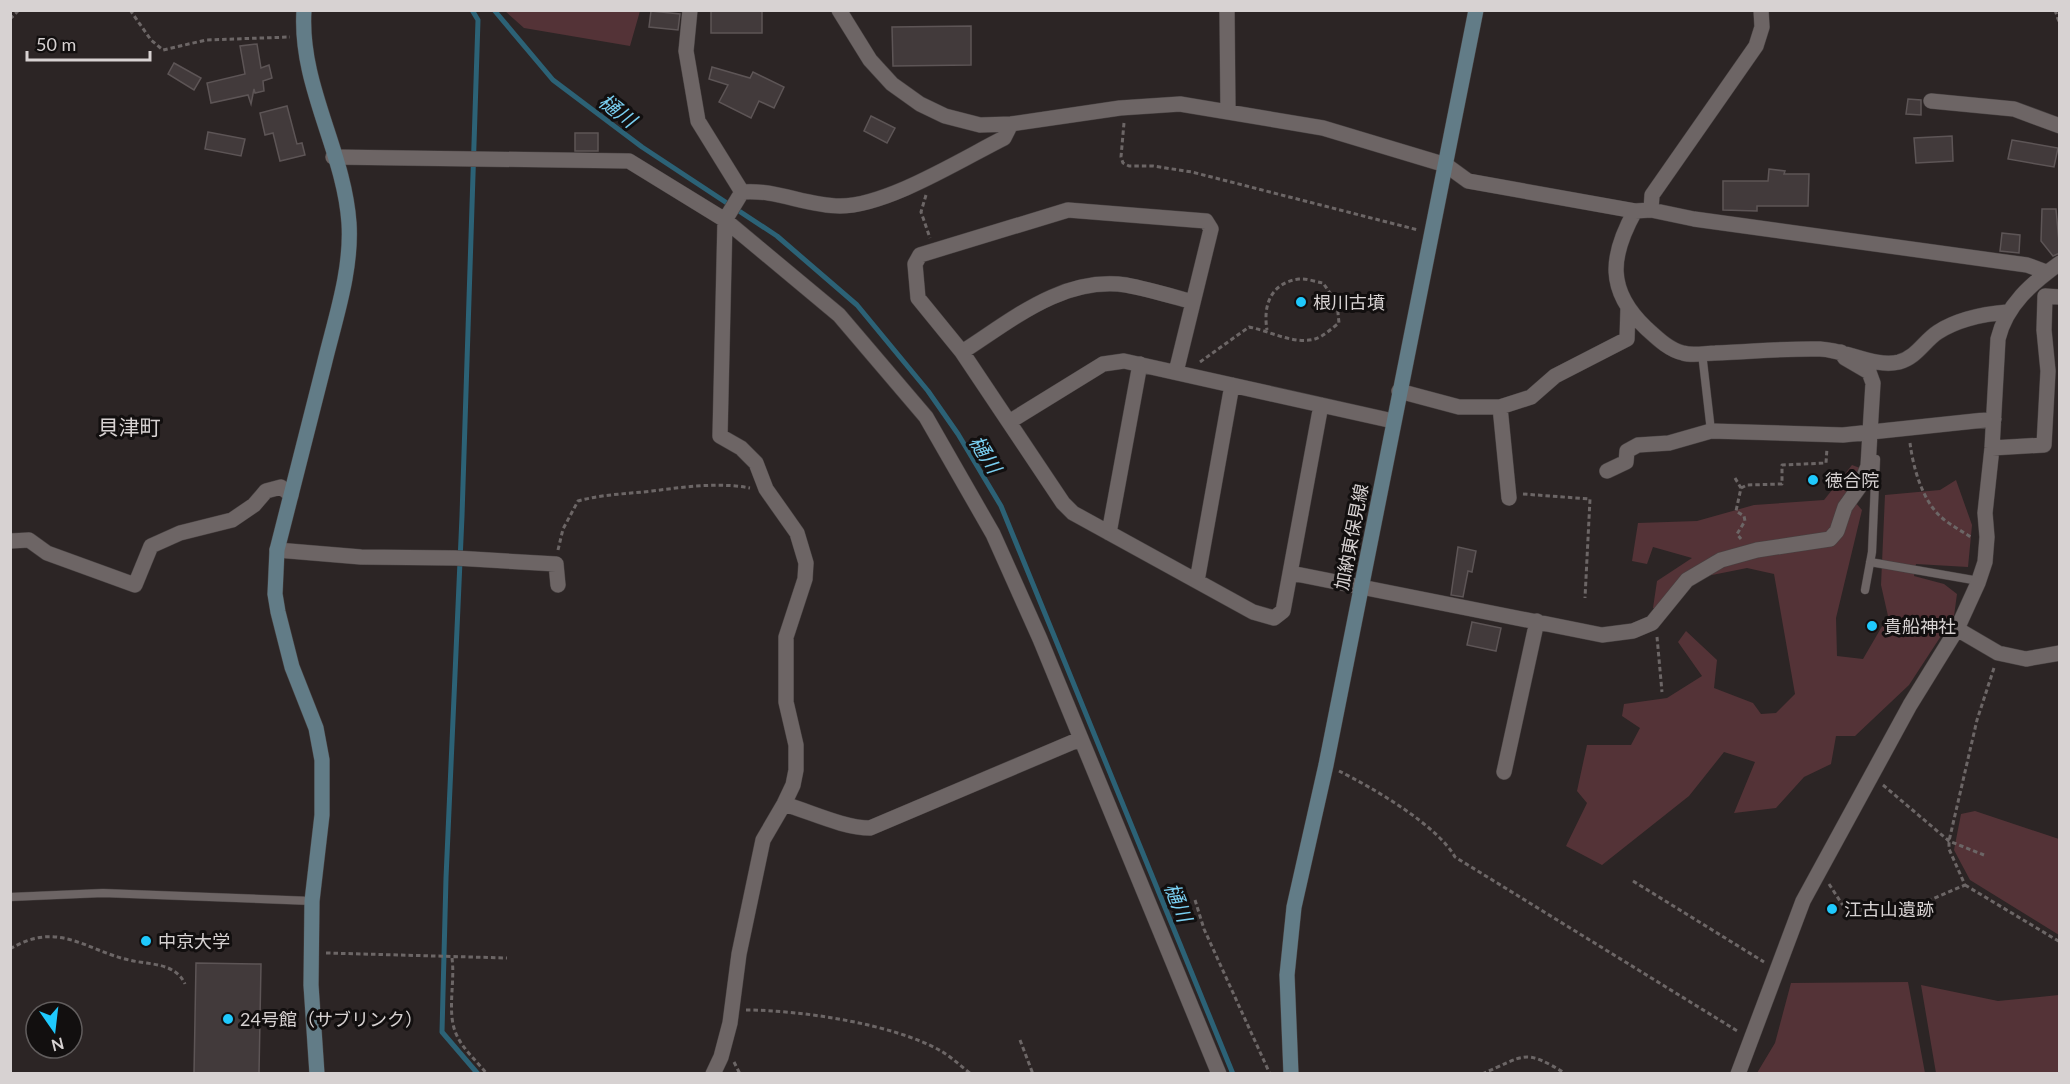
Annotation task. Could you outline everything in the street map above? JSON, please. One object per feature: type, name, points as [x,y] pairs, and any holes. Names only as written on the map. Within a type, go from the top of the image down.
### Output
[{"type":"street","points":[[304,10],[304,36],[309,71],[348,220],[348,265],[278,550],[275,594],[292,667],[316,728],[322,760],[322,815],[312,901],[311,985],[317,1074]]},
{"type":"street","points":[[690,10],[686,51],[698,121],[740,195]]},
{"type":"street","points":[[839,10],[870,60],[892,84],[920,104],[945,116],[980,124],[1011,124],[1129,107],[1180,104],[1323,128],[1446,165],[1468,181],[1635,211],[1651,210],[1706,220],[2027,265],[2046,272]]},
{"type":"street","points":[[1227,10],[1228,111]]},
{"type":"street","name":"加納東保見線","points":[[1291,1074],[1287,975],[1294,907],[1326,765],[1476,10]]},
{"type":"street","points":[[1651,210],[1652,195],[1756,46],[1762,27],[1761,10]]},
{"type":"street","points":[[1930,101],[2014,109],[2060,126]]},
{"type":"street","points":[[713,1074],[721,1057],[732,1010],[739,954],[763,840],[768,827],[784,804],[793,785],[796,770],[796,745],[786,702],[786,637],[806,579],[806,563],[797,533],[766,489],[763,477],[750,456],[720,436],[726,218],[740,195],[761,190],[805,203],[843,206],[885,196],[1004,138],[1011,124]]},
{"type":"street","points":[[333,157],[629,161],[726,218],[839,315],[926,417],[993,534],[1219,1074]]},
{"type":"street","points":[[1180,373],[1193,302],[1212,229],[1206,220],[1068,210],[920,255],[915,264],[918,298],[962,352],[1063,503],[1073,513],[1253,612],[1274,618],[1283,611],[1321,405]]},
{"type":"street","points":[[1635,211],[1620,237],[1614,264],[1619,291],[1628,308],[1662,343],[1684,354],[1821,349],[1841,352],[1880,364],[1900,362],[1922,350],[1936,333],[1953,325],[1974,317],[2007,312]]},
{"type":"street","points":[[1738,1074],[1779,970],[1803,900],[1910,705],[1957,628],[1979,580],[1986,547],[1985,513],[1992,448],[1998,339],[2007,312],[2046,272],[2060,263]]},
{"type":"street","points":[[962,352],[1059,293],[1082,286],[1126,285],[1193,302]]},
{"type":"street","points":[[1992,448],[2044,445],[2048,370],[2044,330],[2045,296],[2060,297]]},
{"type":"street","points":[[1399,391],[1459,407],[1500,407],[1531,397],[1555,376],[1627,339],[1628,308]]},
{"type":"street","points":[[1291,573],[1602,635],[1633,631],[1654,621],[1687,580],[1721,560],[1751,551],[1830,539],[1838,531],[1845,507],[1860,486],[1872,459],[1871,377],[1869,372],[1845,358],[1841,352]]},
{"type":"street","points":[[1010,422],[1103,364],[1124,361],[1393,421]]},
{"type":"street","points":[[1109,533],[1140,364]]},
{"type":"street","points":[[1197,581],[1232,385]]},
{"type":"street","points":[[1500,407],[1509,493]]},
{"type":"street","points":[[1607,471],[1626,462],[1626,451],[1632,447],[1669,443],[1711,431],[1828,435],[1994,419]]},
{"type":"street","points":[[10,541],[29,540],[47,553],[135,585],[151,546],[180,533],[232,520],[254,505],[266,491],[280,487],[291,495]]},
{"type":"street","points":[[278,550],[361,557],[455,558],[556,564],[558,585]]},
{"type":"street","points":[[1504,772],[1537,621]]},
{"type":"street","points":[[1957,628],[1998,652],[2026,659],[2060,653]]},
{"type":"street","points":[[784,804],[826,816],[853,828],[870,828],[1080,739]]},
{"type":"lane","points":[[1702,353],[1711,431]]},
{"type":"lane","points":[[1865,590],[1870,562],[1872,459],[1885,459]]},
{"type":"lane","points":[[1870,562],[1979,580]]},
{"type":"lane","points":[[10,897],[103,893],[312,901]]},
{"type":"path","points":[[10,20],[20,10]]},
{"type":"path","points":[[130,10],[151,40],[163,50],[206,40],[304,36]]},
{"type":"path","points":[[2055,10],[2060,25]]},
{"type":"path","points":[[1129,107],[1120,146],[1123,163],[1129,166],[1153,166],[1192,172],[1431,234]]},
{"type":"path","points":[[931,174],[921,212],[934,251]]},
{"type":"path","points":[[1180,373],[1249,327],[1267,330],[1290,339],[1315,339],[1339,323],[1338,303],[1323,283],[1298,279],[1276,289],[1267,302],[1267,330]]},
{"type":"path","points":[[1909,429],[1918,476],[1933,509],[1941,518],[1986,547]]},
{"type":"path","points":[[1741,488],[1782,484],[1782,465],[1826,463],[1828,435]]},
{"type":"path","points":[[1735,478],[1741,488],[1736,511],[1744,516],[1745,521],[1737,534],[1739,538],[1747,542],[1751,551]]},
{"type":"path","points":[[556,564],[563,529],[579,501],[619,493],[706,486],[766,489]]},
{"type":"path","points":[[1509,493],[1590,499],[1585,598]]},
{"type":"path","points":[[1654,621],[1662,692]]},
{"type":"path","points":[[1998,652],[1977,720],[1949,849],[1965,885],[2060,942]]},
{"type":"path","points":[[1326,765],[1361,782],[1437,833],[1455,857],[1750,1039]]},
{"type":"path","points":[[1871,775],[1949,841],[1984,855]]},
{"type":"path","points":[[1819,870],[1842,904],[1852,910],[1911,908],[1965,885]]},
{"type":"path","points":[[1633,881],[1779,970]]},
{"type":"path","points":[[1195,900],[1204,929],[1270,1074]]},
{"type":"path","points":[[10,949],[33,939],[81,941],[128,960],[168,968],[185,984]]},
{"type":"path","points":[[312,951],[507,958]]},
{"type":"path","points":[[452,957],[455,978],[453,1027],[468,1051],[487,1074]]},
{"type":"path","points":[[732,1010],[769,1010],[830,1017],[865,1025],[934,1048],[971,1074]]},
{"type":"path","points":[[1020,1040],[1034,1074]]},
{"type":"path","points":[[1482,1074],[1525,1056],[1538,1056],[1566,1074]]},
{"type":"shaded area","points":[[505,11],[640,11],[630,46],[524,28]]},
{"type":"shaded area","points":[[1852,465],[1860,468],[1848,494],[1862,510],[1836,618],[1837,656],[1863,659],[1888,616],[1881,585],[1885,495],[1940,490],[1956,480],[1972,525],[1968,567],[1916,564],[1914,576],[1944,584],[1957,594],[1954,616],[1909,685],[1855,736],[1836,736],[1831,764],[1804,777],[1776,808],[1734,813],[1755,762],[1724,752],[1689,796],[1602,865],[1566,846],[1587,803],[1577,791],[1587,745],[1631,745],[1640,728],[1622,716],[1624,704],[1667,698],[1702,676],[1678,642],[1686,631],[1717,660],[1714,688],[1753,703],[1761,714],[1776,713],[1795,694],[1774,574],[1747,568],[1707,576],[1688,574],[1659,609],[1653,608],[1657,581],[1692,558],[1653,547],[1647,564],[1632,561],[1638,523],[1697,521],[1754,505],[1824,500]]},
{"type":"shaded area","points":[[1975,811],[2059,839],[2059,935],[1970,880],[1954,850],[1961,814]]},
{"type":"shaded area","points":[[1908,982],[1925,1073],[1757,1073],[1775,1043],[1791,983]]},
{"type":"shaded area","points":[[1921,985],[1998,1001],[2059,995],[2059,1073],[1936,1073]]},
{"type":"building","points":[[711,10],[762,10],[762,33],[711,33]]},
{"type":"building","points":[[651,11],[680,14],[678,30],[649,27]]},
{"type":"building","points":[[971,26],[971,65],[893,66],[892,27]]},
{"type":"building","points":[[257,44],[261,68],[269,65],[272,78],[263,81],[264,91],[255,93],[254,89],[251,104],[248,95],[211,103],[207,83],[245,74],[240,46]]},
{"type":"building","points":[[174,63],[201,78],[194,90],[168,74]]},
{"type":"building","points":[[712,67],[750,78],[753,72],[784,87],[774,108],[759,101],[751,118],[719,102],[728,85],[709,79]]},
{"type":"building","points":[[1908,99],[1921,100],[1921,115],[1906,114]]},
{"type":"building","points":[[287,106],[297,144],[302,143],[305,155],[280,161],[273,133],[265,135],[260,113]]},
{"type":"building","points":[[871,116],[895,128],[887,143],[864,131]]},
{"type":"building","points":[[208,132],[245,139],[241,156],[205,149]]},
{"type":"building","points":[[575,133],[598,133],[598,151],[575,151]]},
{"type":"building","points":[[1952,136],[1953,161],[1916,163],[1914,138]]},
{"type":"building","points":[[2012,140],[2058,148],[2054,167],[2008,159]]},
{"type":"building","points":[[1769,169],[1785,171],[1784,174],[1809,174],[1808,206],[1757,206],[1757,211],[1723,210],[1723,181],[1768,181]]},
{"type":"building","points":[[2042,209],[2056,209],[2060,253],[2053,256],[2041,241]]},
{"type":"building","points":[[2002,233],[2020,235],[2019,253],[2000,251]]},
{"type":"building","points":[[1458,547],[1476,551],[1472,572],[1468,571],[1463,597],[1451,595]]},
{"type":"building","points":[[1472,622],[1501,628],[1496,651],[1467,645]]},
{"type":"building","name":"24号館（サブリンク）","points":[[196,963],[261,964],[259,1074],[194,1074]]},
{"type":"waterway","points":[[472,10],[478,20],[442,1032],[478,1074]]},
{"type":"waterway","name":"樋川","points":[[494,10],[553,80],[642,147],[777,236],[857,305],[928,391],[958,434],[1001,506],[1233,1074]]},
{"type":"place","name":"根川古墳","points":[[1301,302]]},
{"type":"place","name":"徳合院","points":[[1813,480]]},
{"type":"place","name":"貴船神社","points":[[1872,626]]},
{"type":"place","name":"江古山遺跡","points":[[1832,909]]},
{"type":"place","name":"中京大学","points":[[146,941]]},
{"type":"place","name":"24号館（サブリンク）","points":[[228,1019]]},
{"type":"district","name":"貝津町","points":[[129,426]]}]
